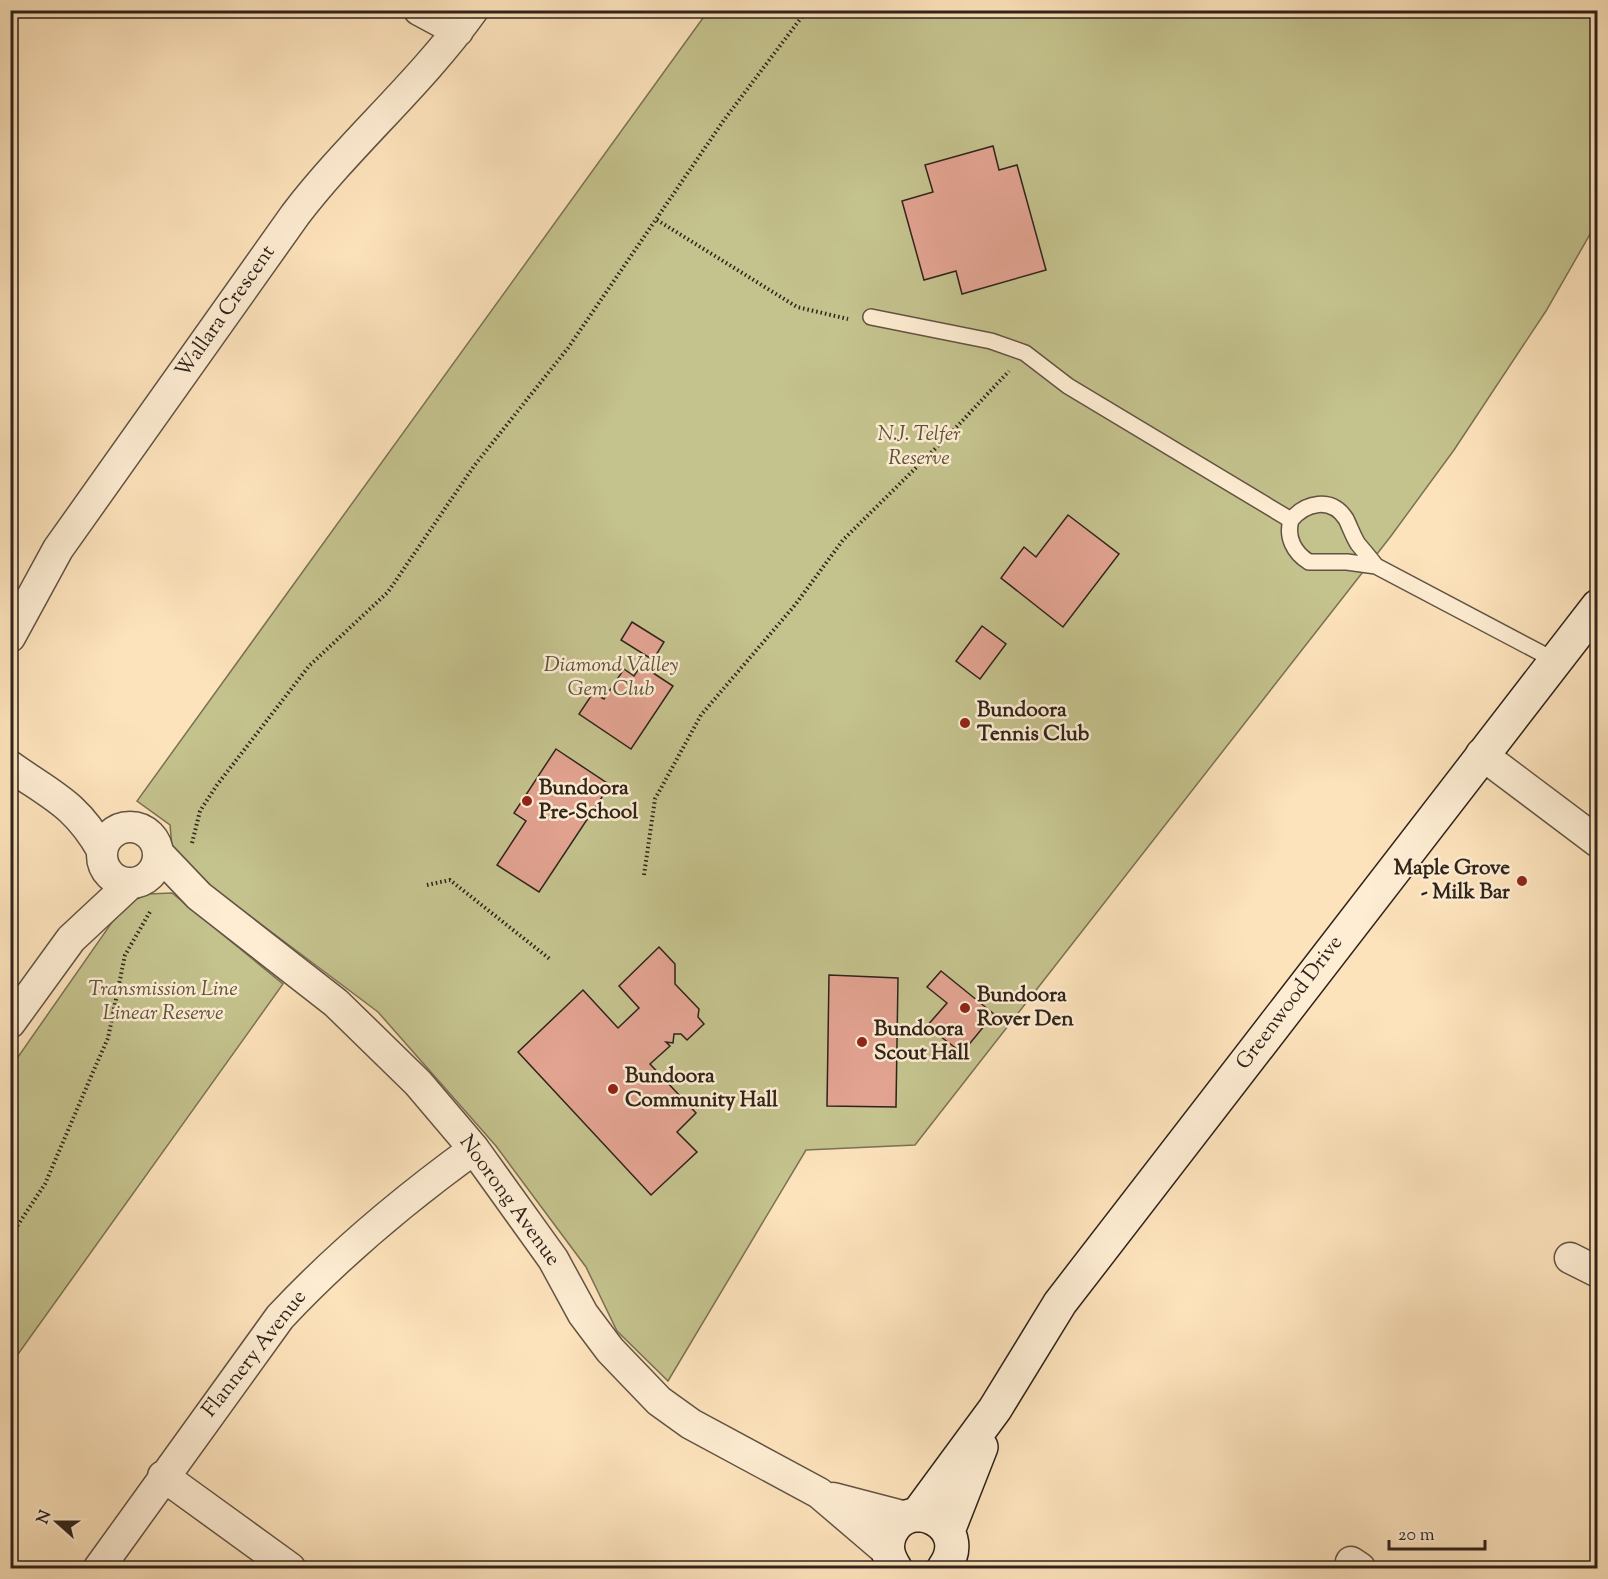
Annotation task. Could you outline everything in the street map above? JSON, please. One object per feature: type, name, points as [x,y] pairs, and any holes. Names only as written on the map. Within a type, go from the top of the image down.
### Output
[{"type":"street","points":[[419,10],[466,21]]},
{"type":"street","name":"Wallara Crescent","points":[[10,637],[58,549],[295,215],[322,180],[424,71],[466,21]]},
{"type":"street","name":"Greenwood Drive","points":[[890,1562],[891,1531],[912,1516],[995,1409],[1060,1303],[1481,754],[1598,606]]},
{"type":"street","points":[[1481,754],[1598,842]]},
{"type":"street","points":[[10,766],[58,796],[80,816],[109,848],[115,879],[135,882]]},
{"type":"street","points":[[71,939],[109,848],[130,827],[146,832],[152,838],[168,871]]},
{"type":"street","name":"Noorong Avenue","points":[[135,882],[168,871],[336,1003],[418,1083],[474,1149],[553,1259],[583,1314],[634,1377],[659,1401],[691,1424],[819,1493],[912,1516]]},
{"type":"street","points":[[10,1023],[71,939],[135,882]]},
{"type":"street","name":"Flannery Avenue","points":[[99,1569],[248,1359],[310,1284],[448,1167],[474,1149]]},
{"type":"street","points":[[1570,1258],[1598,1272]]},
{"type":"street","name":"Greenwood Drive","points":[[948,1531],[995,1409]]},
{"type":"street","points":[[164,1476],[290,1569]]},
{"type":"street","name":"Noorong Avenue","points":[[819,1493],[890,1562]]},
{"type":"street","points":[[912,1516],[935,1518],[948,1531],[952,1551],[944,1569]]},
{"type":"lane","points":[[871,317],[991,341],[1026,353],[1068,386],[1291,520]]},
{"type":"lane","points":[[1376,566],[1358,544],[1345,517],[1336,509],[1315,503],[1306,506],[1291,520],[1289,535],[1300,557],[1316,563],[1330,561],[1376,566],[1556,661]]},
{"type":"path","points":[[10,1237],[45,1184],[108,1038],[125,955],[168,871],[190,850],[200,811],[217,785],[309,666],[388,592],[474,466],[568,348],[724,120],[807,10]]},
{"type":"path","points":[[657,220],[797,307],[861,322],[871,317]]},
{"type":"path","points":[[644,875],[655,799],[700,715],[795,605],[843,540],[949,435],[1026,353]]},
{"type":"path","points":[[427,885],[450,880],[551,960]]},
{"type":"green space","name":"N.J. Telfer Reserve","points":[[708,11],[1597,11],[1597,222],[1546,311],[1454,450],[1391,536],[915,1145],[806,1150],[668,1381],[617,1331],[586,1267],[496,1146],[378,1012],[173,858],[170,825],[137,801]]},
{"type":"green space","name":"Transmission Line Linear Reserve","points":[[172,893],[283,984],[11,1364],[11,1067],[124,905],[147,894]]},
{"type":"building","points":[[993,146],[999,170],[1017,165],[1046,270],[962,294],[956,271],[924,280],[902,201],[933,192],[925,165]]},
{"type":"building","points":[[1068,515],[1119,554],[1063,627],[1001,578],[1024,547],[1036,557]]},
{"type":"building","points":[[632,622],[664,642],[653,660],[621,640]]},
{"type":"building","points":[[982,626],[1006,644],[980,679],[956,661]]},
{"type":"building","points":[[641,665],[673,686],[631,749],[579,714],[593,693],[604,699],[624,669],[634,676]]},
{"type":"building","points":[[556,749],[610,785],[539,892],[497,865],[526,821],[514,813]]},
{"type":"building","name":"Bundoora Community Hall","points":[[659,947],[675,964],[675,984],[699,1009],[698,1017],[704,1024],[687,1040],[681,1034],[674,1034],[673,1043],[666,1042],[670,1046],[650,1064],[696,1113],[677,1132],[697,1152],[651,1195],[518,1052],[583,990],[618,1028],[639,1008],[619,986]]},
{"type":"building","name":"Bundoora Rover Den","points":[[941,971],[994,1014],[962,1053],[927,1026],[947,1003],[927,987]]},
{"type":"building","name":"Bundoora Scout Hall","points":[[829,975],[898,978],[896,1107],[827,1106]]},
{"type":"place","name":"Bundoora Tennis Club","points":[[965,723]]},
{"type":"place","name":"Bundoora Pre-School","points":[[527,801]]},
{"type":"place","name":"Maple Grove - Milk Bar","points":[[1522,881]]},
{"type":"place","name":"Bundoora Rover Den","points":[[965,1008]]},
{"type":"place","name":"Bundoora Scout Hall","points":[[862,1042]]},
{"type":"place","name":"Bundoora Community Hall","points":[[613,1089]]},
{"type":"park label","name":"Diamond Valley Gem Club","points":[[611,678]]}]
